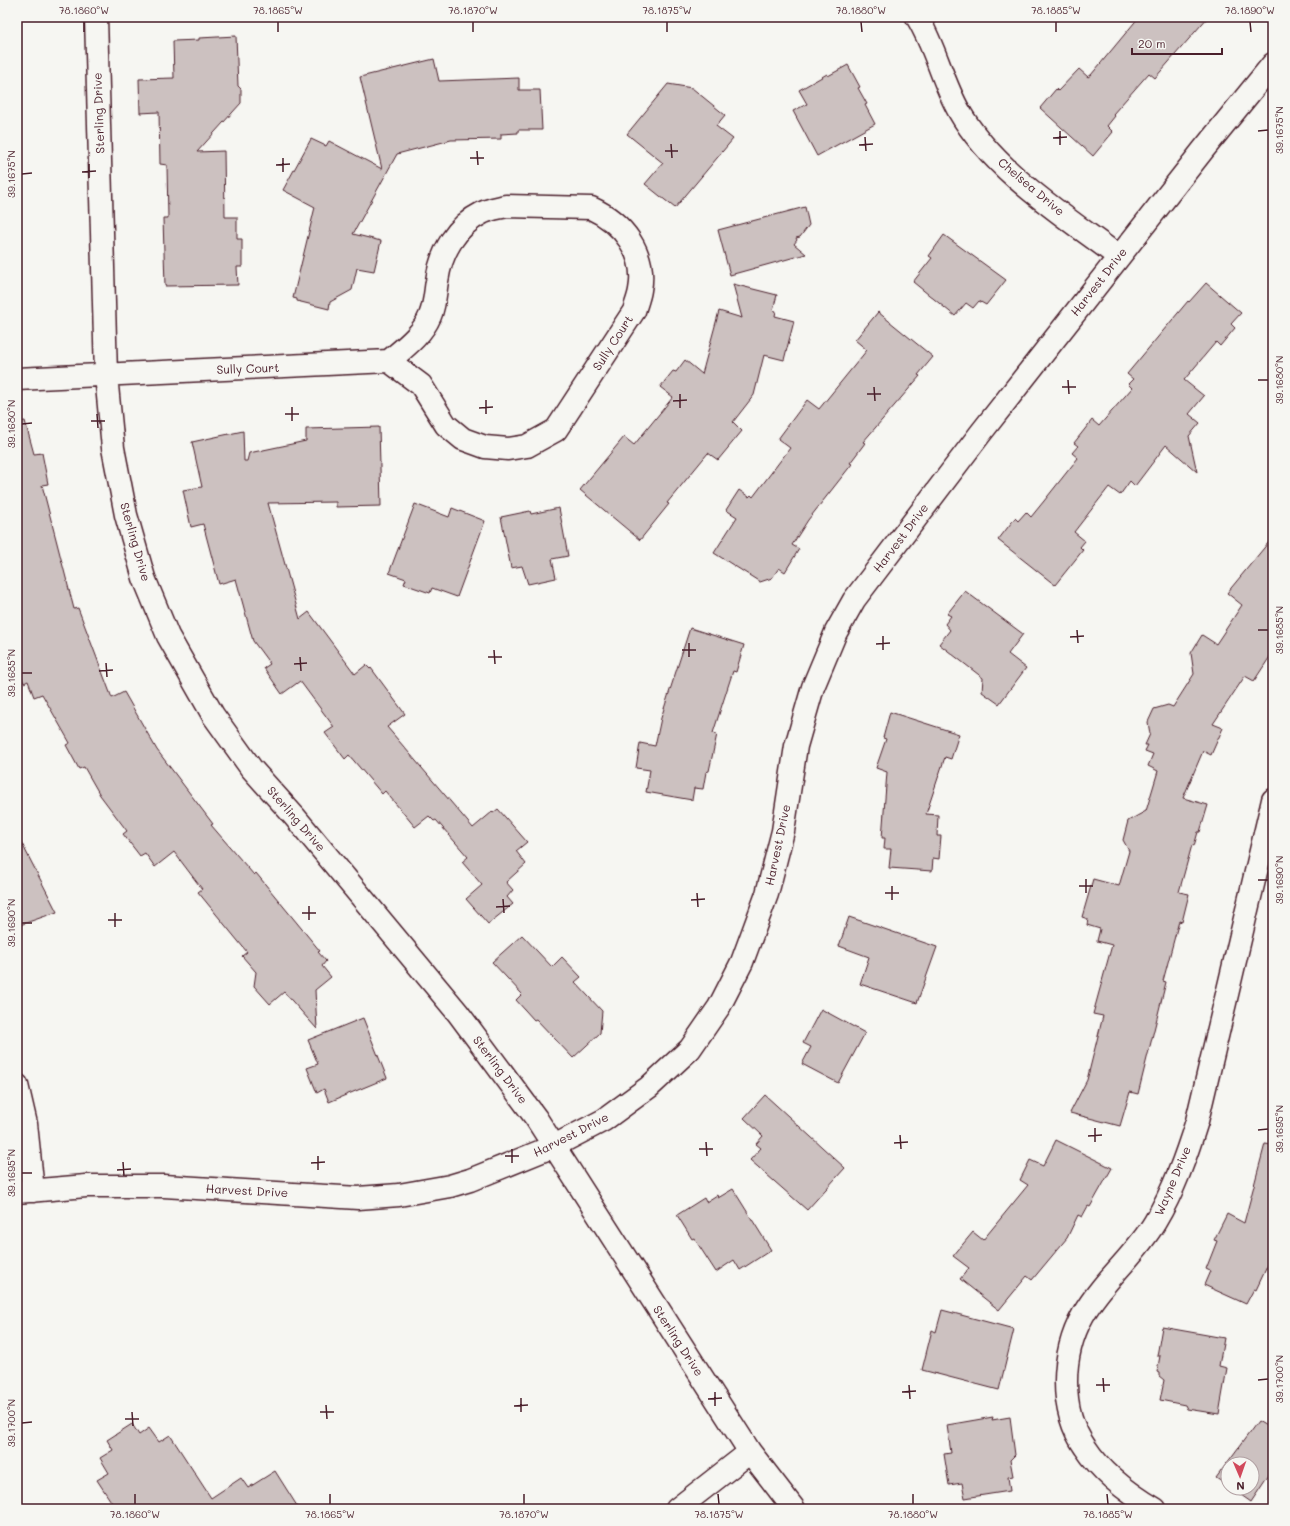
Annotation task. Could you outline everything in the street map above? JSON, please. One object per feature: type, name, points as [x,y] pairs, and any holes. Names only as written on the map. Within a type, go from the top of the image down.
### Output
[{"type":"street","name":"Sterling Drive","points":[[96,17],[106,375],[112,448],[126,515],[144,578],[168,636],[213,715],[251,768],[294,816],[458,1013],[536,1118],[750,1452],[794,1509]]},
{"type":"street","name":"Chelsea Drive","points":[[917,17],[953,99],[978,140],[1007,171],[1119,257]]},
{"type":"street","name":"Harvest Drive","points":[[25,1191],[86,1186],[140,1186],[358,1198],[399,1195],[450,1186],[470,1180],[554,1146],[604,1120],[649,1087],[690,1049],[719,1007],[742,962],[767,894],[783,831],[796,746],[813,687],[836,632],[854,600],[980,434],[1119,257],[1271,72]]},
{"type":"street","name":"Sully Court","points":[[17,379],[389,361],[416,337],[429,318],[435,300],[436,281],[442,258],[453,237],[467,223],[483,213],[506,206],[591,208],[603,214],[622,228],[632,243],[640,265],[640,289],[634,311],[556,430],[527,446],[508,449],[485,447],[463,439],[446,425],[421,385],[389,361]]},
{"type":"street","name":"Wayne Drive","points":[[1155,1509],[1117,1483],[1099,1466],[1084,1447],[1073,1424],[1068,1401],[1066,1372],[1072,1343],[1083,1315],[1101,1288],[1138,1247],[1155,1223],[1168,1199],[1183,1162],[1196,1121],[1273,800]]},
{"type":"street","points":[[17,1085],[26,1124],[25,1191]]},
{"type":"street","points":[[677,1509],[750,1452]]},
{"type":"building","points":[[1139,17],[1208,17],[1155,78],[1149,73],[1113,114],[1115,116],[1107,126],[1113,132],[1093,156],[1040,108],[1056,89],[1058,91],[1079,69],[1088,77],[1091,75]]},
{"type":"building","points":[[236,36],[238,86],[241,89],[241,103],[197,152],[224,151],[225,217],[237,217],[237,239],[242,239],[242,267],[237,267],[238,285],[165,286],[163,218],[168,218],[167,165],[160,164],[159,112],[140,113],[139,79],[174,78],[173,41]]},
{"type":"building","points":[[434,59],[439,81],[519,78],[519,90],[540,90],[542,130],[518,130],[518,133],[501,134],[501,139],[451,140],[397,154],[353,234],[381,241],[374,271],[357,268],[352,290],[330,302],[329,309],[297,301],[297,299],[293,298],[315,207],[283,190],[311,139],[326,146],[329,141],[382,169],[360,77]]},
{"type":"building","points":[[848,65],[860,87],[858,88],[867,104],[865,105],[875,124],[817,156],[793,111],[807,104],[799,90],[827,74],[828,76]]},
{"type":"building","points":[[668,84],[692,88],[725,115],[716,126],[733,139],[675,208],[645,184],[663,163],[627,134]]},
{"type":"building","points":[[805,207],[809,225],[800,237],[796,238],[797,240],[794,244],[806,254],[730,275],[718,230]]},
{"type":"building","points":[[944,235],[1006,280],[986,305],[979,301],[973,308],[966,303],[955,316],[913,282],[932,258],[929,256]]},
{"type":"building","points":[[1206,283],[1241,313],[1231,324],[1235,328],[1220,346],[1216,342],[1184,380],[1204,396],[1189,414],[1200,423],[1189,436],[1197,472],[1166,445],[1135,486],[1130,481],[1120,495],[1109,487],[1074,532],[1085,541],[1080,547],[1083,550],[1055,585],[998,540],[1015,518],[1018,521],[1026,512],[1031,517],[1044,501],[1078,458],[1072,453],[1078,446],[1074,443],[1092,420],[1099,426],[1132,388],[1128,384],[1133,379],[1127,374],[1188,301],[1189,302]]},
{"type":"building","points":[[733,284],[777,295],[773,310],[776,311],[775,316],[794,321],[784,360],[764,355],[754,395],[733,422],[742,431],[718,460],[708,453],[667,503],[669,504],[640,540],[580,490],[624,437],[634,445],[673,397],[660,387],[673,371],[676,372],[685,360],[702,374],[719,311],[742,318]]},
{"type":"building","points":[[878,312],[933,357],[918,375],[920,376],[863,442],[865,443],[850,463],[852,464],[808,520],[792,545],[799,549],[785,572],[779,568],[772,578],[760,582],[714,553],[737,517],[726,510],[739,490],[749,497],[751,495],[753,497],[790,448],[778,439],[807,400],[819,409],[867,350],[855,340]]},
{"type":"building","points":[[25,421],[34,454],[42,453],[48,484],[42,485],[74,609],[78,608],[112,698],[124,692],[157,750],[213,824],[211,825],[254,875],[256,873],[320,951],[318,952],[326,961],[322,966],[331,977],[315,990],[317,1029],[284,992],[270,1004],[254,986],[256,972],[242,956],[247,952],[198,892],[202,889],[174,852],[155,867],[145,853],[140,856],[123,834],[127,831],[100,795],[84,767],[79,769],[66,745],[70,743],[42,694],[34,697],[28,681],[24,683],[17,665],[17,422]]},
{"type":"building","points":[[379,427],[381,506],[336,507],[336,502],[268,503],[300,619],[309,612],[355,674],[366,665],[370,669],[371,668],[405,714],[387,727],[473,828],[492,812],[493,813],[498,809],[527,842],[516,851],[526,864],[506,882],[513,890],[507,897],[513,904],[488,924],[466,899],[482,885],[462,862],[468,857],[436,820],[434,821],[429,816],[415,827],[385,791],[382,794],[349,755],[345,759],[325,733],[334,727],[300,681],[282,694],[264,668],[270,664],[253,641],[236,579],[219,584],[203,524],[191,527],[183,490],[202,487],[192,442],[243,431],[244,461],[247,461],[249,453],[306,441],[306,429]]},
{"type":"building","points":[[415,504],[449,517],[452,508],[485,521],[457,597],[432,588],[430,593],[404,584],[406,579],[389,573]]},
{"type":"building","points":[[559,508],[568,556],[552,559],[556,578],[528,584],[522,566],[511,568],[501,517],[530,511],[531,514]]},
{"type":"building","points":[[1273,537],[1273,652],[1254,681],[1245,676],[1213,724],[1223,728],[1211,755],[1203,751],[1183,798],[1208,805],[1200,832],[1198,832],[1194,846],[1192,845],[1179,892],[1189,894],[1182,922],[1179,921],[1163,981],[1166,982],[1138,1094],[1130,1092],[1120,1126],[1070,1113],[1087,1080],[1103,1016],[1093,1014],[1112,945],[1097,941],[1100,929],[1087,925],[1088,919],[1082,917],[1093,879],[1119,886],[1129,851],[1123,840],[1128,821],[1146,811],[1158,771],[1148,766],[1153,754],[1145,751],[1148,745],[1145,745],[1150,734],[1148,722],[1154,709],[1168,705],[1173,707],[1194,674],[1191,653],[1202,635],[1216,644],[1242,605],[1227,593]]},
{"type":"building","points":[[965,591],[1023,634],[1008,654],[1026,668],[999,704],[982,692],[983,678],[939,644],[950,630],[945,624],[951,616],[947,614]]},
{"type":"building","points":[[690,628],[744,645],[736,672],[733,671],[713,733],[717,734],[709,771],[706,772],[703,789],[694,788],[692,800],[646,792],[650,770],[636,768],[640,743],[655,746],[661,718]]},
{"type":"building","points":[[890,712],[959,734],[951,759],[945,757],[926,814],[938,815],[937,836],[941,836],[939,859],[933,858],[932,871],[889,868],[891,849],[884,849],[885,838],[882,838],[887,772],[876,768],[886,739],[883,738]]},
{"type":"building","points":[[17,834],[57,912],[17,926]]},
{"type":"building","points":[[849,917],[937,947],[917,1003],[860,984],[869,957],[839,946]]},
{"type":"building","points":[[522,935],[552,967],[562,957],[581,977],[575,982],[602,1011],[600,1033],[573,1058],[516,1000],[522,994],[492,962]]},
{"type":"building","points":[[821,1009],[865,1033],[838,1083],[802,1064],[811,1047],[803,1043]]},
{"type":"building","points":[[363,1018],[387,1078],[329,1102],[324,1089],[317,1093],[307,1068],[318,1064],[308,1040]]},
{"type":"building","points":[[765,1095],[845,1168],[807,1210],[750,1160],[761,1148],[756,1144],[763,1136],[744,1118]]},
{"type":"building","points":[[1056,1140],[1112,1168],[1090,1207],[1088,1206],[1082,1217],[1078,1215],[1067,1238],[1032,1280],[1027,1276],[999,1310],[960,1279],[969,1268],[953,1256],[973,1232],[983,1240],[1028,1185],[1020,1180],[1030,1160],[1043,1166]]},
{"type":"building","points":[[1265,1144],[1273,1145],[1273,1254],[1256,1290],[1254,1289],[1246,1304],[1204,1285],[1210,1271],[1206,1269],[1217,1241],[1214,1240],[1227,1214],[1244,1223]]},
{"type":"building","points":[[733,1189],[771,1250],[740,1270],[734,1260],[716,1272],[677,1215],[704,1198],[706,1202],[717,1195],[718,1198]]},
{"type":"building","points":[[942,1310],[1014,1329],[999,1390],[922,1370],[932,1330],[936,1332]]},
{"type":"building","points":[[1162,1327],[1224,1338],[1219,1366],[1227,1368],[1219,1414],[1187,1409],[1185,1405],[1160,1400],[1164,1380],[1157,1372],[1160,1356],[1157,1356]]},
{"type":"building","points":[[993,1417],[992,1420],[1010,1417],[1015,1455],[1010,1460],[1013,1476],[1008,1477],[1010,1491],[965,1498],[962,1483],[949,1485],[944,1454],[951,1453],[947,1425]]},
{"type":"building","points":[[1258,1421],[1273,1430],[1273,1469],[1260,1488],[1260,1456],[1232,1456]]},
{"type":"building","points":[[132,1424],[139,1435],[149,1428],[159,1442],[170,1435],[211,1498],[241,1478],[248,1488],[275,1471],[299,1509],[116,1509],[97,1480],[109,1473],[100,1458],[113,1450],[107,1440]]},
{"type":"building","points":[[1220,1473],[1220,1481],[1216,1478]]},
{"type":"building","points":[[1242,1496],[1255,1496],[1251,1502]]}]
